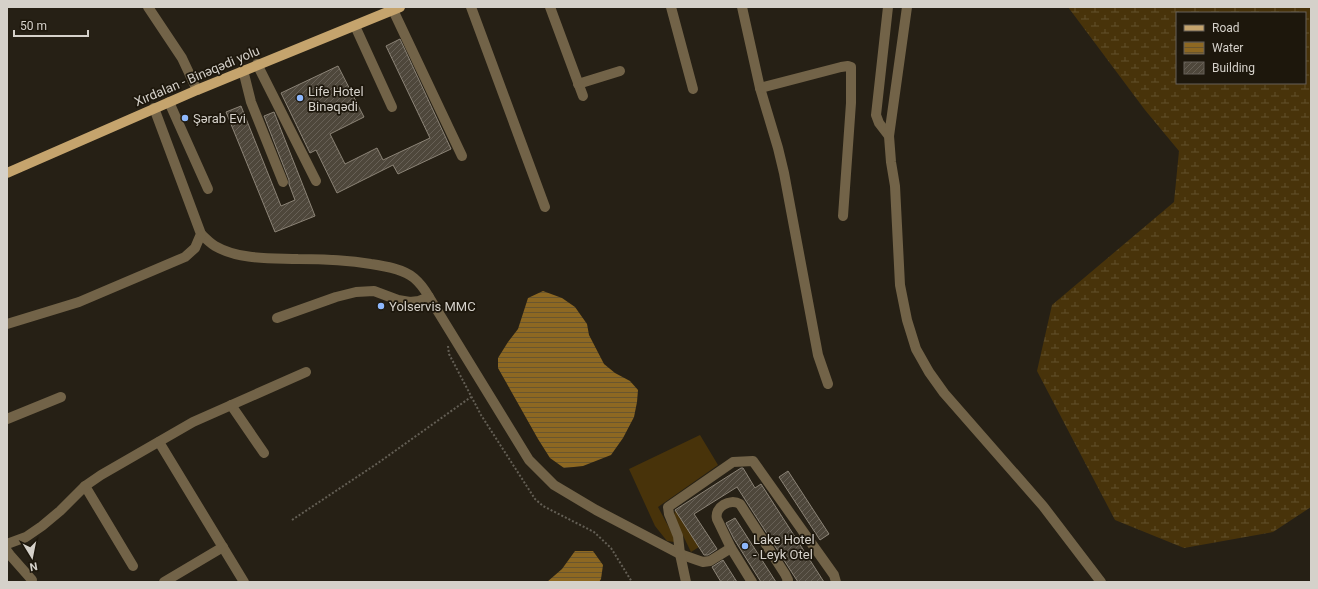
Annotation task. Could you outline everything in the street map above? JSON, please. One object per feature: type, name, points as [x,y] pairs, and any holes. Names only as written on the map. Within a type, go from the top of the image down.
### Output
[{"type":"main road","name":"Xırdalan - Binəqədi yolu","points":[[7,172],[257,64],[355,26],[396,8]]},
{"type":"street","points":[[148,7],[182,58],[197,90]]},
{"type":"street","points":[[471,7],[545,207]]},
{"type":"street","points":[[550,7],[583,96]]},
{"type":"street","points":[[671,7],[693,89]]},
{"type":"street","points":[[742,7],[760,88],[780,154],[818,355],[828,384]]},
{"type":"street","points":[[888,7],[876,115],[879,123],[889,136]]},
{"type":"street","points":[[907,7],[889,136],[895,186],[900,284],[907,320],[916,349],[929,372],[944,393],[1043,506],[1101,582]]},
{"type":"street","points":[[396,8],[462,156]]},
{"type":"street","points":[[355,26],[392,107]]},
{"type":"street","points":[[257,64],[316,182]]},
{"type":"street","points":[[760,88],[841,67],[851,67],[851,103],[843,216]]},
{"type":"street","points":[[243,70],[251,102],[283,182]]},
{"type":"street","points":[[578,84],[620,71]]},
{"type":"street","points":[[169,102],[208,189]]},
{"type":"street","points":[[154,108],[201,234],[214,245],[240,255],[262,258],[335,260],[383,266],[407,274],[414,278],[422,286],[429,297],[529,460],[554,485],[596,510],[680,554],[703,562],[710,561],[731,548]]},
{"type":"street","points":[[7,324],[79,302],[185,258],[195,248],[201,234]]},
{"type":"street","points":[[278,318],[336,297],[356,292],[374,291],[398,300],[410,302],[419,301],[429,297]]},
{"type":"street","points":[[7,544],[26,537],[42,526],[60,512],[85,486],[101,475],[193,422],[306,372]]},
{"type":"street","points":[[7,419],[61,397]]},
{"type":"street","points":[[231,405],[264,453]]},
{"type":"street","points":[[159,442],[244,582]]},
{"type":"street","points":[[686,582],[678,536],[669,514],[668,507],[733,462],[754,461],[834,575],[836,582]]},
{"type":"street","points":[[85,486],[133,566]]},
{"type":"street","points":[[752,582],[731,548],[717,519],[716,514],[718,509],[730,502],[736,501],[740,504],[785,574],[788,580],[787,582]]},
{"type":"street","points":[[164,582],[223,547]]},
{"type":"street","points":[[7,551],[32,580]]},
{"type":"path","points":[[292,520],[378,463],[472,397]]},
{"type":"green space","points":[[1068,7],[1311,7],[1311,507],[1273,532],[1184,548],[1115,520],[1037,371],[1052,305],[1174,202],[1179,151],[1145,110]]},
{"type":"green space","points":[[700,435],[718,465],[658,507],[674,537],[674,542],[667,541],[655,526],[629,469]]},
{"type":"green space","points":[[675,510],[699,547],[691,552],[674,517]]},
{"type":"water","points":[[543,291],[562,298],[575,307],[587,324],[589,335],[604,364],[615,373],[630,381],[638,390],[634,417],[623,438],[611,455],[583,466],[564,468],[550,458],[498,368],[498,358],[518,329],[528,298]]},
{"type":"water","points":[[575,551],[593,551],[603,565],[601,579],[599,582],[547,582],[562,569]]},
{"type":"building","points":[[400,39],[451,149],[398,174],[393,165],[337,193],[316,150],[310,153],[281,93],[338,66],[364,117],[330,134],[345,164],[377,148],[383,160],[430,138],[386,46]]},
{"type":"building","points":[[241,106],[281,206],[295,200],[289,180],[264,116],[274,112],[315,216],[275,232],[226,112]]},
{"type":"building","points":[[743,468],[755,488],[761,484],[824,582],[798,582],[737,487],[694,514],[717,549],[708,555],[704,555],[675,510]]},
{"type":"building","points":[[788,471],[829,534],[820,540],[779,477]]},
{"type":"building","points":[[735,518],[776,582],[761,582],[734,539],[726,523]]},
{"type":"building","points":[[723,560],[737,582],[721,582],[712,567]]},
{"type":"place","name":"Life Hotel Binəqədi","points":[[300,98]]},
{"type":"place","name":"Şərab Evi","points":[[185,118]]},
{"type":"place","name":"Yolservis MMC","points":[[381,306]]},
{"type":"place","name":"Lake Hotel - Leyk Otel","points":[[745,546]]}]
